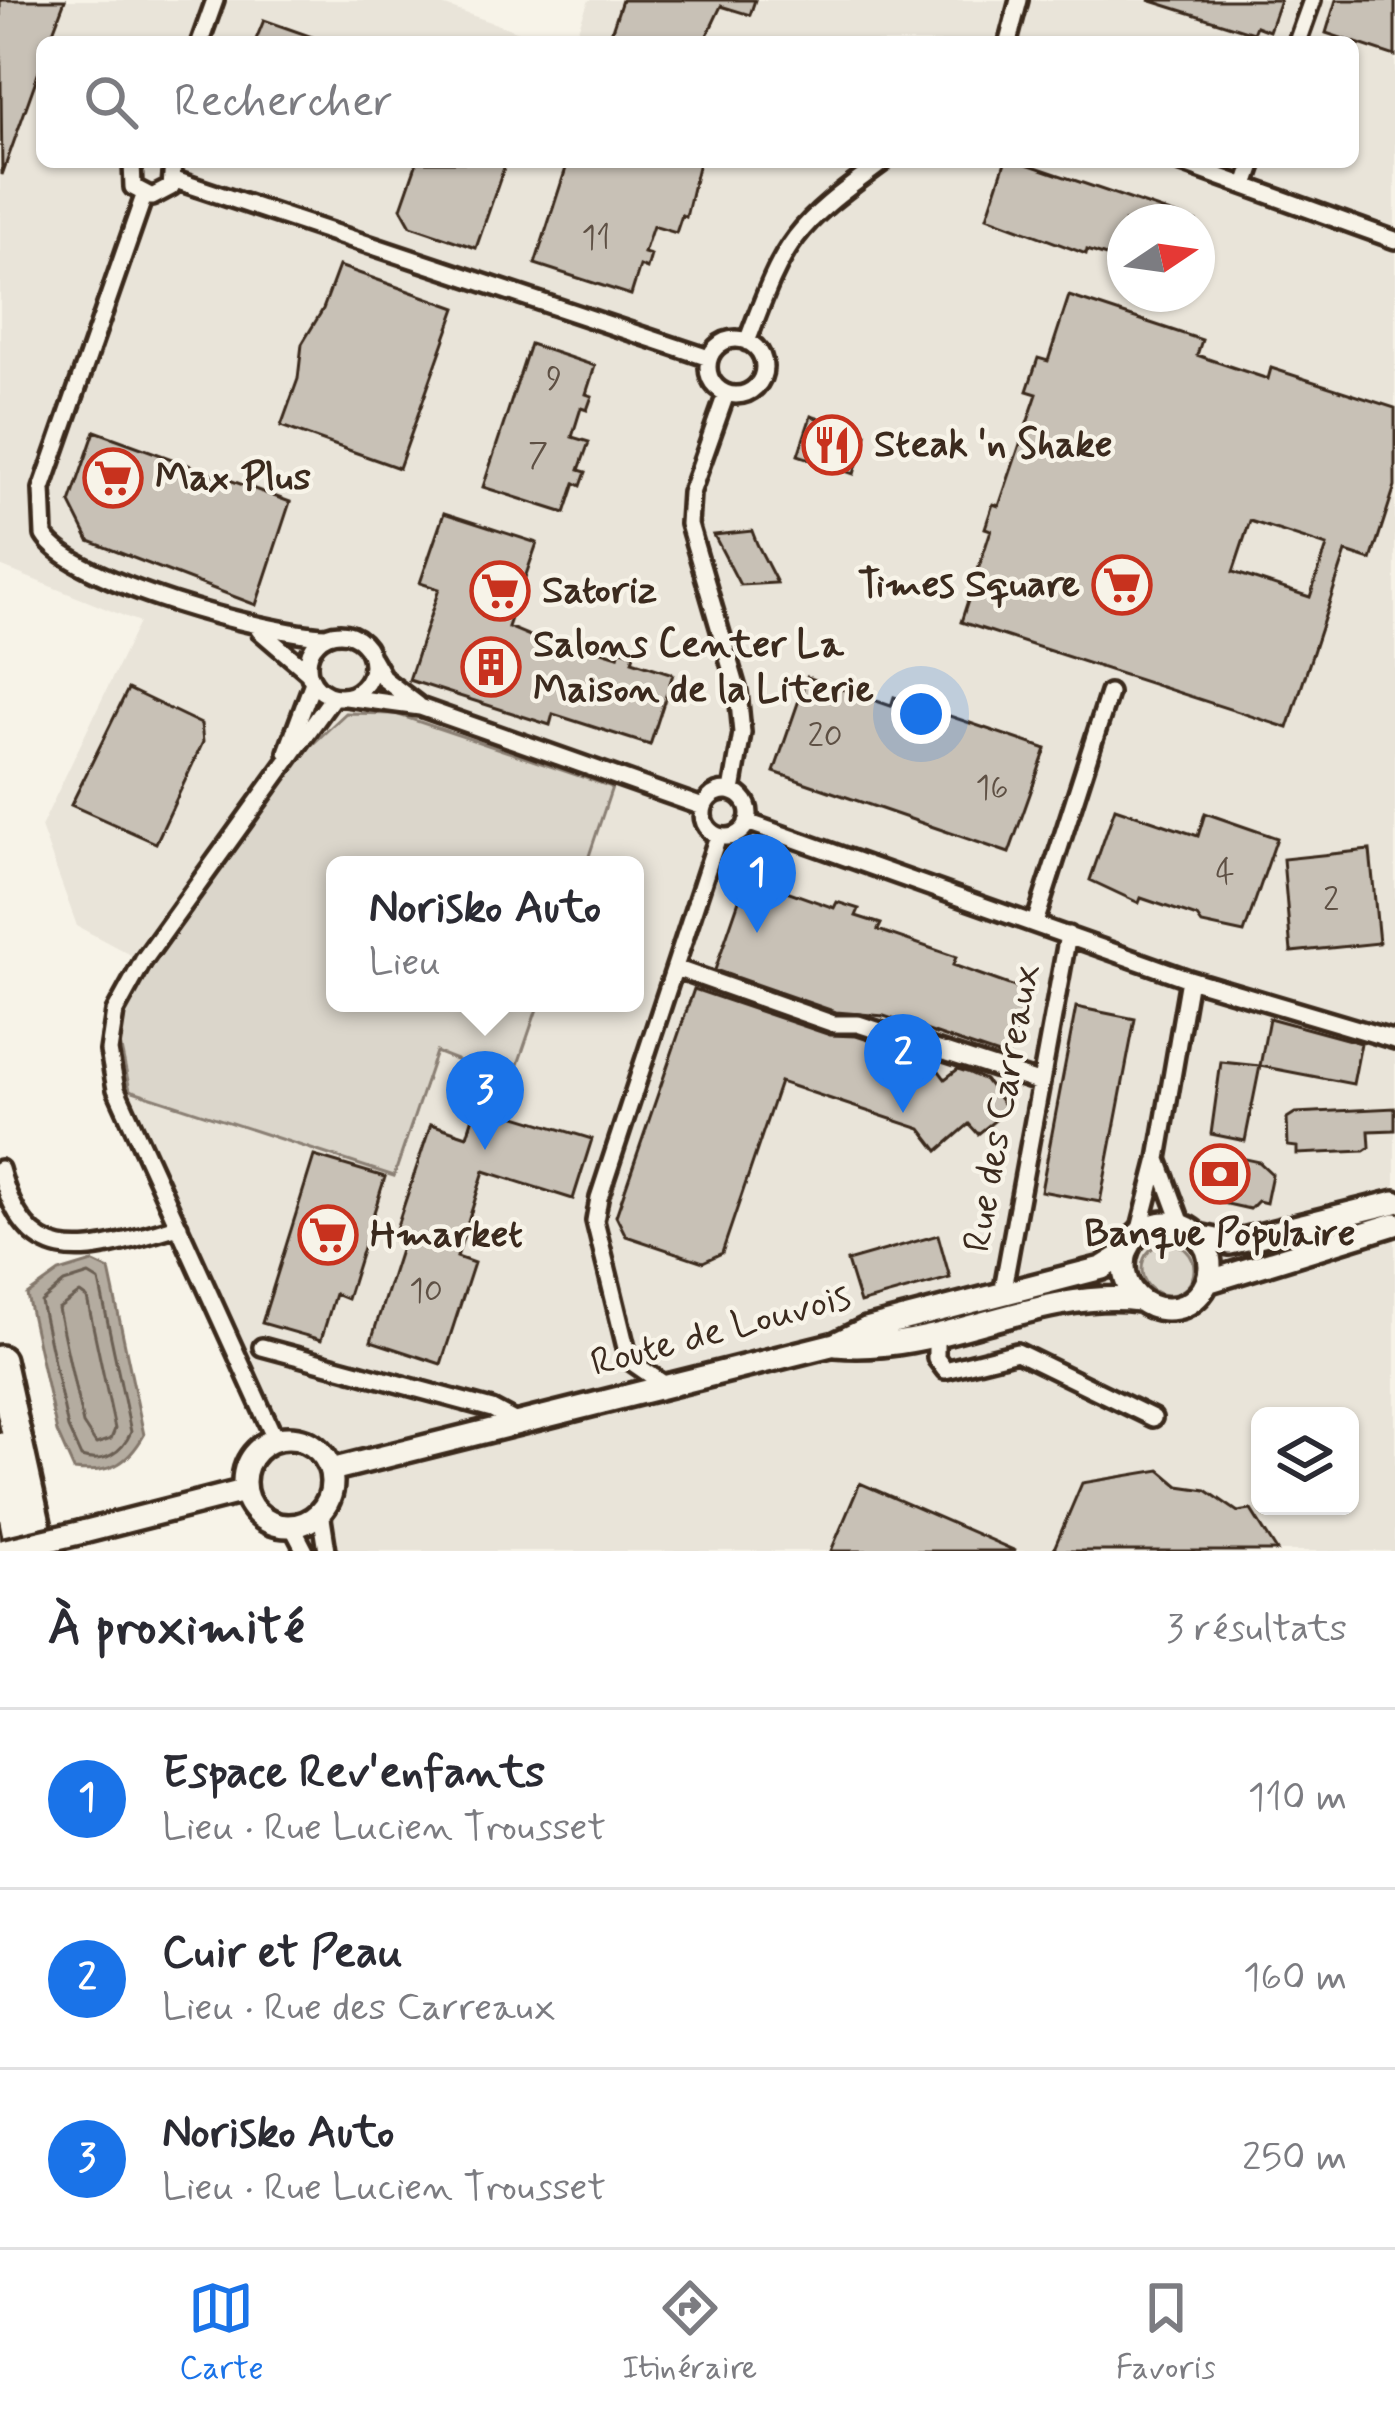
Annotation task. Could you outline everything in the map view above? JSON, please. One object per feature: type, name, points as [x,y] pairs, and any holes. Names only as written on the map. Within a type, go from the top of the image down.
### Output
[{"type":"highway","points":[[0,1360],[41,1551]]},
{"type":"highway","points":[[0,1447],[20,1551]]},
{"type":"main road","points":[[1191,1231],[1209,1258],[1207,1282],[1194,1300],[1177,1309],[1152,1307],[1139,1300],[1125,1278],[1132,1243],[1160,1224],[1191,1231],[1230,1243],[1395,1202]]},
{"type":"main road","points":[[1207,1282],[1395,1224]]},
{"type":"main road","points":[[1363,1232],[1374,1240],[1395,1238]]},
{"type":"main road","name":"Route de Louvois","points":[[331,1470],[835,1345],[866,1329],[1102,1268],[1132,1243]]},
{"type":"main road","points":[[835,1345],[872,1348],[1070,1304],[1139,1300]]},
{"type":"main road","points":[[275,1439],[302,1440],[315,1447],[331,1470],[329,1500],[321,1512],[292,1526],[267,1522],[244,1491],[253,1454],[275,1439]]},
{"type":"main road","points":[[2,1551],[244,1491]]},
{"type":"street","points":[[202,36],[215,0]]},
{"type":"street","points":[[1010,36],[1019,0]]},
{"type":"street","points":[[1299,36],[1312,0]]},
{"type":"street","points":[[131,168],[130,180],[144,196],[160,196],[175,181]]},
{"type":"street","points":[[173,168],[175,181]]},
{"type":"street","points":[[747,341],[790,239],[814,213],[875,168]]},
{"type":"street","points":[[1196,168],[1395,240]]},
{"type":"street","points":[[1246,185],[1252,168]]},
{"type":"street","points":[[175,181],[709,358]]},
{"type":"street","points":[[144,196],[42,489],[40,521],[51,547],[76,565],[256,629],[350,635],[370,653],[385,679],[420,706]]},
{"type":"street","points":[[726,394],[708,372],[709,358],[718,345],[747,341]]},
{"type":"street","points":[[726,394],[754,389],[762,377],[764,363],[747,341]]},
{"type":"street","points":[[726,394],[691,494],[689,524],[738,692],[742,733],[732,791]]},
{"type":"street","points":[[256,629],[340,697],[420,706],[703,807]]},
{"type":"street","points":[[280,771],[310,677],[311,651],[326,636]]},
{"type":"street","points":[[275,1439],[116,1089],[109,1051],[116,1012],[143,961],[280,771],[340,697],[368,681],[370,653]]},
{"type":"street","points":[[1035,923],[1109,693]]},
{"type":"street","points":[[732,791],[746,803],[747,822],[737,834],[718,836],[706,826],[703,807],[718,792],[732,791]]},
{"type":"street","points":[[747,822],[1189,979],[1395,1040]]},
{"type":"street","points":[[665,1385],[629,1360],[596,1221],[718,836]]},
{"type":"street","name":"Rue des Carreaux","points":[[1003,1294],[1068,935]]},
{"type":"street","points":[[675,968],[834,1024],[858,1024],[1041,1083]]},
{"type":"street","points":[[1132,1243],[1158,1159],[1189,979]]},
{"type":"street","points":[[1158,1159],[1191,1231]]},
{"type":"street","points":[[0,1168],[10,1208],[38,1241],[83,1253],[179,1226]]},
{"type":"street","points":[[936,1334],[936,1358],[945,1370],[1017,1352],[1153,1418]]},
{"type":"street","points":[[262,1347],[492,1408],[518,1423]]},
{"type":"street","points":[[321,1512],[326,1551]]},
{"type":"street","points":[[292,1526],[305,1551]]},
{"type":"shaded area","points":[[0,0],[428,0],[531,36],[36,36],[36,168],[1359,168],[1359,36],[575,36],[589,0],[1395,0],[1395,1551],[305,1551],[292,1527],[257,1514],[243,1478],[253,1454],[274,1440],[116,1089],[115,1012],[142,961],[77,926],[41,827],[139,622],[0,566]]},
{"type":"shaded area","points":[[346,713],[396,714],[612,787],[589,856],[326,856],[326,1012],[536,1012],[512,1082],[436,1052],[394,1176],[130,1090],[120,1043],[127,1002],[300,756]]},
{"type":"shaded area","points":[[1168,1243],[1186,1251],[1194,1269],[1186,1287],[1168,1295],[1150,1287],[1142,1269],[1150,1251]]},
{"type":"water","points":[[92,1262],[109,1270],[144,1435],[116,1465],[86,1471],[74,1470],[57,1432],[27,1295],[59,1272]]},
{"type":"building","points":[[0,0],[65,0],[51,36],[36,36],[36,80],[2,175]]},
{"type":"building","points":[[622,0],[755,0],[750,15],[721,6],[707,36],[610,36]]},
{"type":"building","points":[[1148,0],[1280,0],[1269,31],[1256,26],[1253,33]]},
{"type":"building","points":[[1336,0],[1395,0],[1395,56],[1359,44],[1359,36],[1326,33]]},
{"type":"building","points":[[264,20],[310,36],[257,36]]},
{"type":"building","points":[[415,168],[504,168],[476,248],[411,226],[401,208]]},
{"type":"building","points":[[566,168],[698,168],[686,217],[682,215],[676,233],[653,226],[644,253],[651,255],[647,269],[640,266],[631,295],[535,264]]},
{"type":"building","points":[[1003,168],[1039,168],[1144,204],[1107,204],[1107,256],[1087,250],[1086,254],[987,217]]},
{"type":"building","points":[[339,266],[456,308],[399,468],[281,426],[298,379],[302,344],[323,309]]},
{"type":"building","points":[[1069,296],[1202,340],[1197,355],[1211,360],[1268,379],[1271,368],[1395,408],[1395,486],[1371,560],[1346,552],[1288,728],[961,622],[991,530],[985,528],[993,504],[999,506],[1037,394],[1027,391],[1038,358],[1048,361]],"holes":[[[1250,521],[1327,546],[1310,597],[1233,572]]]},
{"type":"building","points":[[530,344],[595,366],[586,394],[592,396],[587,410],[581,408],[572,437],[589,442],[579,470],[586,472],[581,486],[575,483],[565,513],[483,487]]},
{"type":"building","name":"Steak 'n Shake","points":[[811,416],[866,434],[854,474],[798,455]]},
{"type":"building","points":[[95,431],[290,502],[256,605],[89,541],[70,503]]},
{"type":"building","points":[[444,513],[537,543],[508,627],[573,654],[577,643],[618,656],[620,649],[634,654],[632,661],[673,674],[650,745],[553,714],[550,725],[409,680],[439,589],[420,583]]},
{"type":"building","points":[[752,531],[777,583],[740,585],[714,535]]},
{"type":"building","points":[[807,677],[891,706],[894,697],[1046,749],[1009,853],[774,772]]},
{"type":"building","points":[[128,689],[201,724],[203,742],[156,843],[71,805]]},
{"type":"building","points":[[1115,808],[1198,836],[1205,813],[1277,838],[1244,933],[1202,924],[1197,917],[1141,898],[1139,903],[1090,880]]},
{"type":"building","points":[[1370,850],[1379,943],[1291,952],[1283,859]]},
{"type":"building","points":[[747,877],[834,908],[837,902],[859,909],[856,916],[881,924],[878,930],[956,957],[953,965],[1029,992],[1007,1058],[884,1016],[836,1012],[715,970]]},
{"type":"building","points":[[694,989],[830,1035],[856,1036],[931,1060],[945,1079],[958,1069],[967,1072],[985,1080],[1008,1110],[978,1134],[969,1124],[938,1151],[921,1129],[780,1082],[722,1253],[703,1262],[626,1236],[616,1216]]},
{"type":"building","points":[[1076,1007],[1135,1019],[1100,1202],[1041,1191]]},
{"type":"building","points":[[1269,1018],[1361,1043],[1353,1084],[1260,1066]]},
{"type":"building","points":[[1221,1062],[1260,1066],[1245,1141],[1211,1134]]},
{"type":"building","points":[[477,1104],[592,1139],[573,1199],[484,1171],[457,1257],[474,1263],[441,1364],[371,1341],[403,1241],[393,1238],[431,1124],[467,1136]]},
{"type":"building","points":[[1395,1108],[1395,1130],[1369,1131],[1370,1147],[1364,1151],[1297,1154],[1297,1147],[1288,1146],[1287,1118],[1295,1113]]},
{"type":"building","name":"Hmarket","points":[[314,1156],[385,1177],[347,1299],[335,1294],[321,1340],[262,1323]]},
{"type":"building","points":[[1205,1158],[1240,1165],[1241,1158],[1259,1162],[1272,1174],[1266,1203],[1258,1201],[1250,1209],[1213,1201],[1200,1183]]},
{"type":"building","points":[[938,1235],[950,1278],[860,1303],[847,1261]]},
{"type":"building","points":[[1160,1470],[1179,1486],[1206,1490],[1238,1512],[1251,1510],[1277,1551],[1053,1551],[1082,1483]]},
{"type":"building","points":[[860,1483],[1016,1551],[831,1551]]},
{"type":"place","name":"Steak 'n Shake","points":[[832,445]]},
{"type":"place","name":"Max Plus","points":[[113,478]]},
{"type":"place","name":"Times Square","points":[[1122,585]]},
{"type":"place","name":"Satoriz","points":[[500,591]]},
{"type":"place","name":"Salons Center La Maison de la Literie","points":[[491,667]]},
{"type":"place","name":"Espace Rev'enfants","points":[[757,933]]},
{"type":"place","name":"Cuir et Peau","points":[[903,1113]]},
{"type":"place","name":"Norisko Auto","points":[[485,1150]]},
{"type":"place","name":"Banque Populaire","points":[[1220,1174]]},
{"type":"place","name":"Hmarket","points":[[328,1235]]}]
